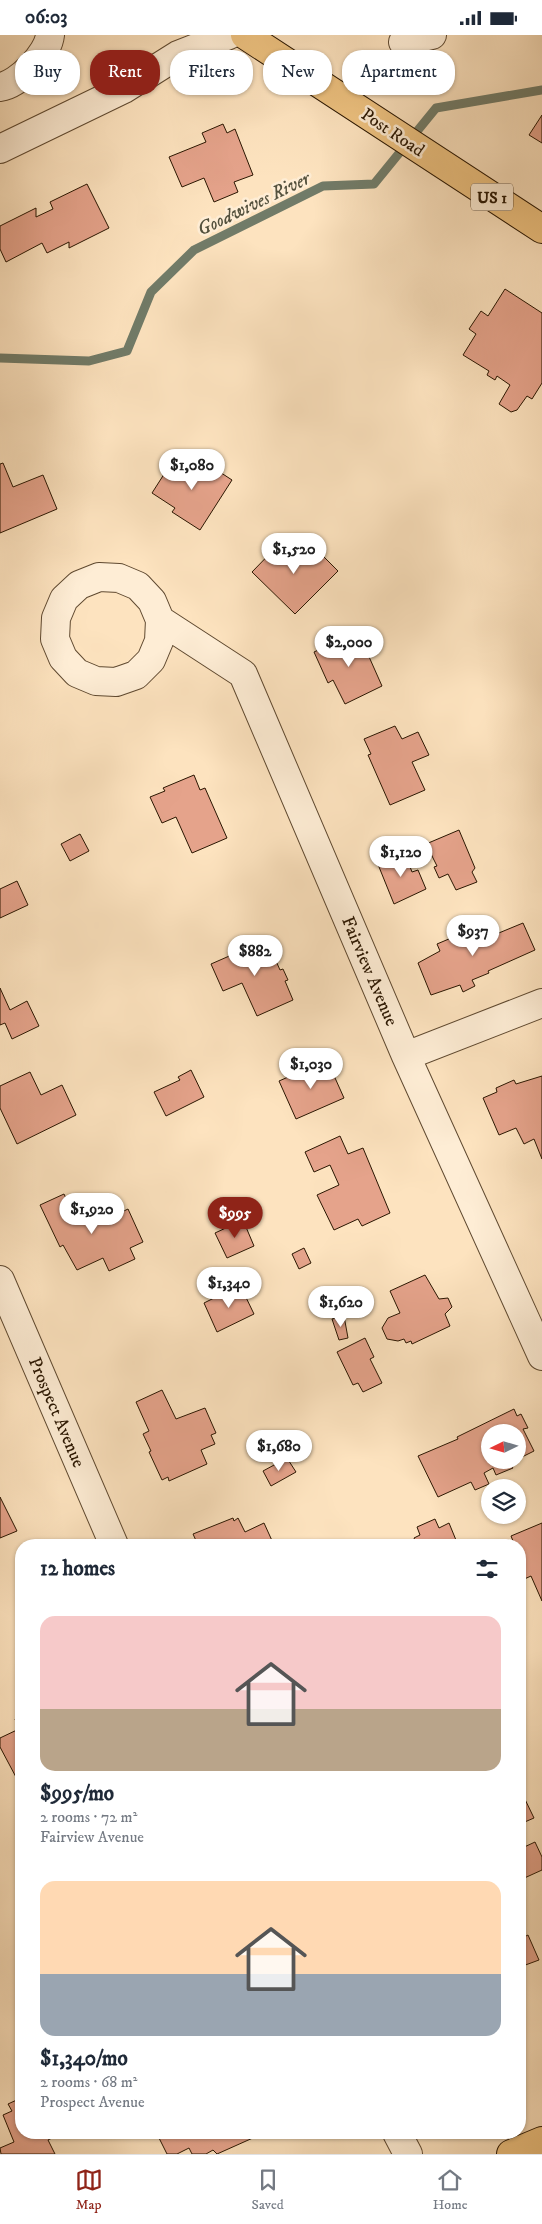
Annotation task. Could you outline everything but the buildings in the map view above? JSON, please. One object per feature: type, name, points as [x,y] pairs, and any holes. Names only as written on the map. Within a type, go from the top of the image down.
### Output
[{"type":"main road","name":"Post Road","points":[[245,35],[542,229]]},
{"type":"main road","points":[[511,2154],[542,2141]]},
{"type":"street","points":[[0,87],[22,77],[49,43],[50,35]]},
{"type":"street","points":[[0,149],[124,89],[178,55],[229,35]]},
{"type":"street","points":[[403,42],[432,35]]},
{"type":"street","name":"Fairview Avenue","points":[[160,621],[243,674],[406,1056],[542,1356]]},
{"type":"street","points":[[406,1056],[542,1003]]},
{"type":"street","name":"Prospect Avenue","points":[[0,1280],[111,1539]]},
{"type":"street","points":[[400,2139],[408,2154]]},
{"type":"waterway","name":"Goodwives River","points":[[0,358],[89,361],[127,351],[151,292],[194,250],[323,186],[374,184],[436,108],[542,90]]}]
